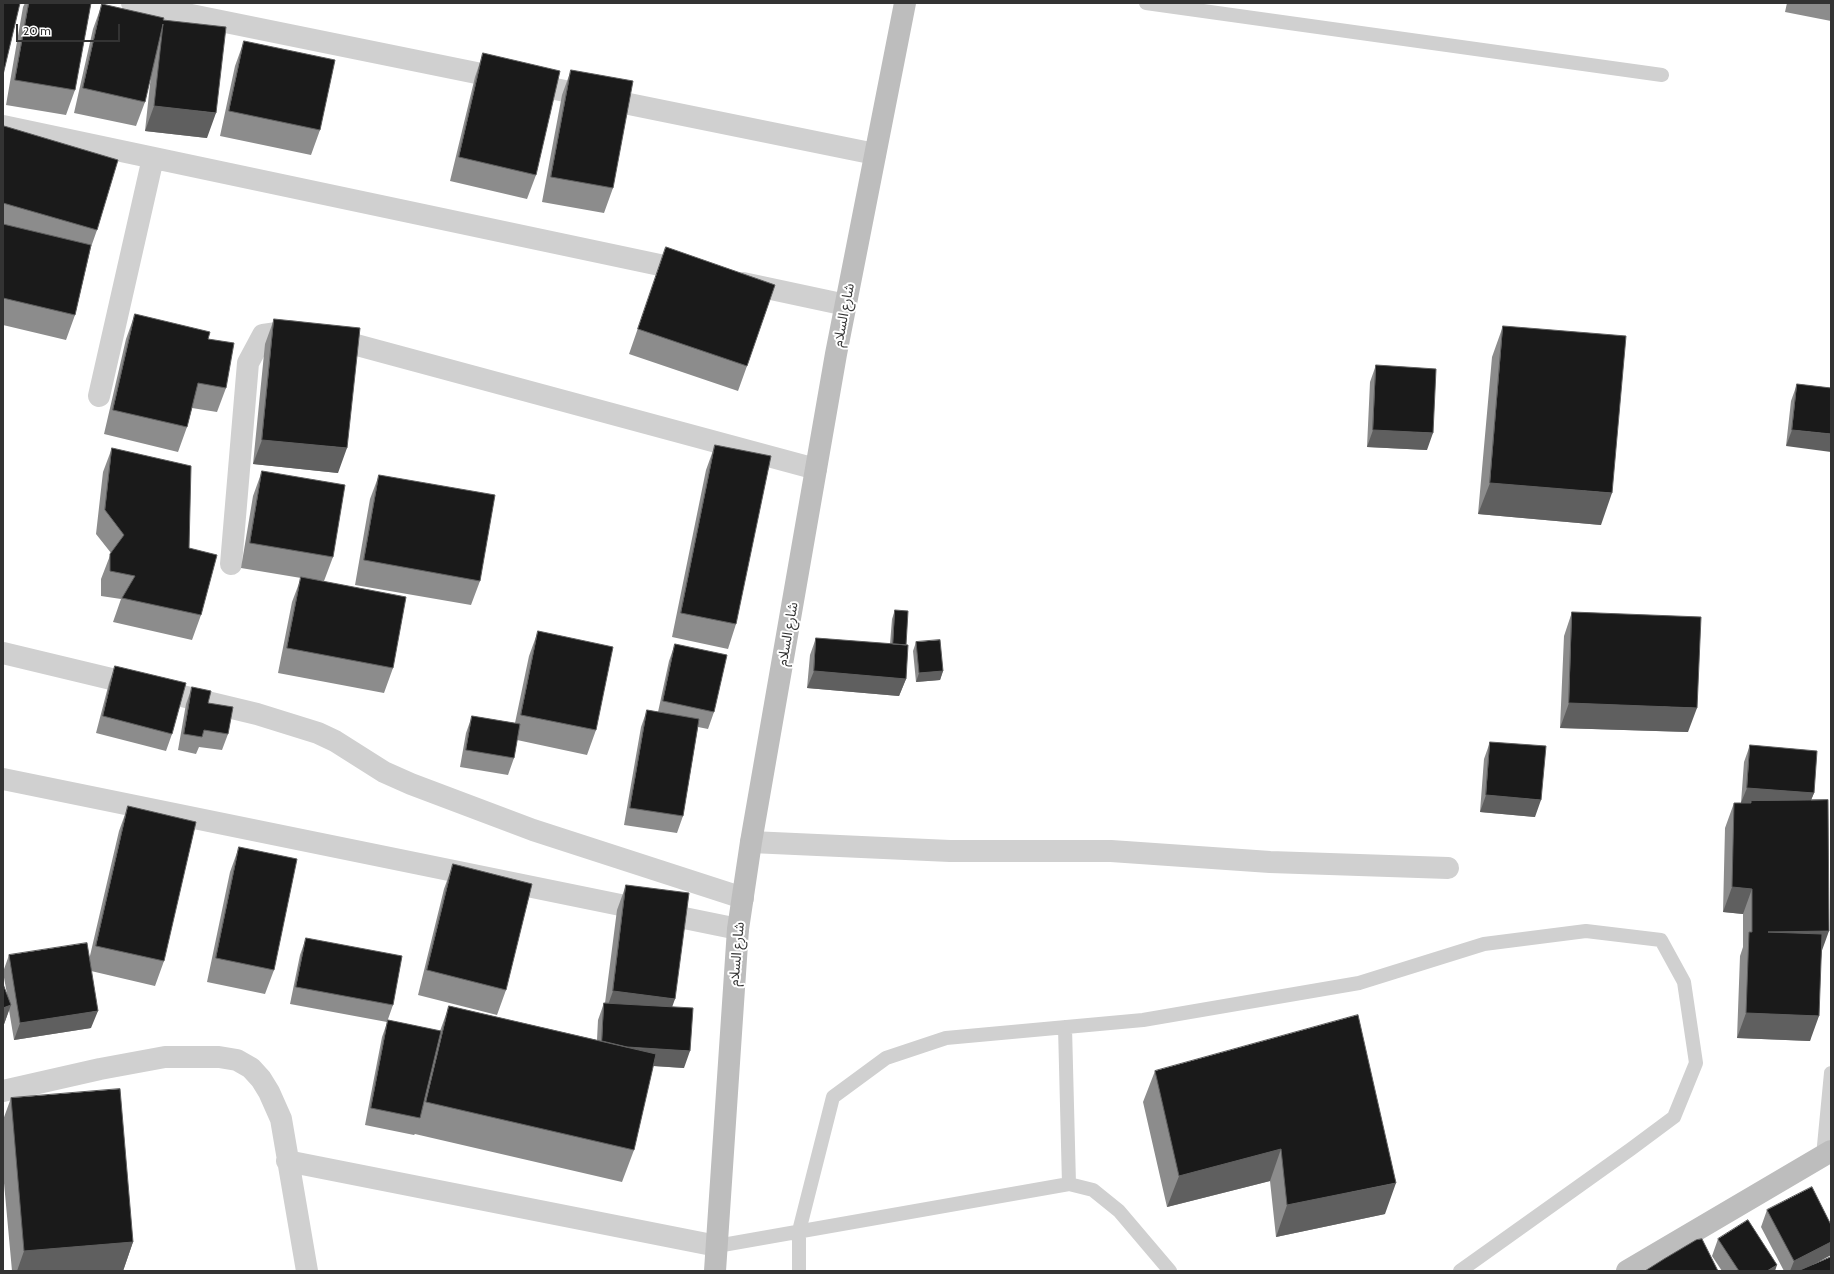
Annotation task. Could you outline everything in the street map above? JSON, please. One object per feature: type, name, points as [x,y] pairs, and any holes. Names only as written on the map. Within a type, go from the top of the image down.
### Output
[{"type":"main road","name":"شارع السلام","points":[[715,1271],[738,929],[744,898],[751,842],[846,305],[905,3]]},
{"type":"main road","points":[[1627,1271],[1827,1153]]},
{"type":"street","points":[[132,3],[216,11],[875,154]]},
{"type":"street","points":[[3,126],[846,305]]},
{"type":"street","points":[[99,396],[153,158]]},
{"type":"street","points":[[231,564],[248,363],[263,335],[291,331],[327,337],[816,469]]},
{"type":"street","points":[[3,653],[257,714],[318,733],[335,741],[384,772],[411,784],[533,830],[744,898]]},
{"type":"street","points":[[3,779],[738,929]]},
{"type":"street","points":[[751,842],[950,851],[1111,852],[1270,862],[1448,868]]},
{"type":"street","points":[[3,1091],[100,1069],[166,1057],[219,1057],[237,1060],[251,1068],[261,1079],[269,1092],[281,1119],[307,1271]]},
{"type":"street","points":[[287,1161],[717,1246]]},
{"type":"lane","points":[[1146,3],[1662,75]]},
{"type":"lane","points":[[799,1271],[799,1231],[833,1097],[886,1058],[946,1038],[1143,1020],[1359,983],[1484,944],[1586,931],[1661,940],[1684,982],[1696,1063],[1674,1117],[1631,1150],[1460,1271]]},
{"type":"lane","points":[[1065,1027],[1069,1184]]},
{"type":"lane","points":[[1827,1153],[1831,1073]]},
{"type":"lane","points":[[717,1246],[1069,1184],[1093,1190],[1119,1211],[1170,1271]]},
{"type":"building","points":[[3,3],[20,3],[3,75]]},
{"type":"building","points":[[29,3],[91,3],[75,90],[15,80]]},
{"type":"building","points":[[102,4],[164,18],[163,20],[226,27],[216,113],[154,106],[163,24],[145,102],[83,88]]},
{"type":"building","points":[[244,41],[335,60],[320,130],[229,111]]},
{"type":"building","points":[[483,53],[560,71],[536,175],[459,157]]},
{"type":"building","points":[[571,70],[633,81],[613,188],[551,177]]},
{"type":"building","points":[[4,126],[118,160],[97,230],[3,203]]},
{"type":"building","points":[[3,224],[91,245],[75,315],[3,298]]},
{"type":"building","points":[[666,247],[775,285],[747,366],[638,329]]},
{"type":"building","points":[[135,314],[210,332],[208,339],[234,343],[226,388],[198,383],[187,427],[113,410]]},
{"type":"building","points":[[274,319],[360,328],[347,448],[262,440]]},
{"type":"building","points":[[1503,326],[1626,336],[1612,493],[1490,483]]},
{"type":"building","points":[[1376,365],[1436,369],[1433,433],[1373,430]]},
{"type":"building","points":[[1797,384],[1831,388],[1831,434],[1792,430]]},
{"type":"building","points":[[715,445],[771,456],[736,624],[681,613]]},
{"type":"building","points":[[112,448],[191,466],[189,548],[217,555],[201,615],[122,598],[135,576],[110,571],[110,554],[124,535],[105,510]]},
{"type":"building","points":[[262,471],[345,485],[333,557],[250,543]]},
{"type":"building","points":[[379,475],[495,495],[480,581],[364,560]]},
{"type":"building","points":[[301,577],[406,597],[393,668],[287,648]]},
{"type":"building","points":[[895,610],[908,611],[906,645],[893,644]]},
{"type":"building","points":[[1572,612],[1701,617],[1697,708],[1569,703]]},
{"type":"building","points":[[538,631],[613,647],[596,730],[521,715]]},
{"type":"building","points":[[816,638],[908,645],[906,679],[814,671]]},
{"type":"building","points":[[940,640],[943,671],[919,673],[916,642]]},
{"type":"building","points":[[675,644],[727,655],[714,712],[663,701]]},
{"type":"building","points":[[115,666],[186,683],[172,734],[103,716]]},
{"type":"building","points":[[192,687],[211,691],[208,703],[233,707],[228,734],[204,730],[202,737],[184,734]]},
{"type":"building","points":[[647,710],[699,719],[683,816],[630,808]]},
{"type":"building","points":[[472,716],[520,724],[514,758],[466,750]]},
{"type":"building","points":[[1490,742],[1546,746],[1541,800],[1486,795]]},
{"type":"building","points":[[1750,745],[1817,751],[1814,793],[1747,788]]},
{"type":"building","points":[[1828,800],[1829,931],[1768,932],[1822,934],[1819,1016],[1746,1013],[1749,932],[1752,932],[1752,889],[1732,887],[1734,803],[1751,803],[1751,801]]},
{"type":"building","points":[[128,806],[196,822],[164,961],[96,946]]},
{"type":"building","points":[[239,847],[297,859],[274,970],[216,958]]},
{"type":"building","points":[[453,864],[532,884],[506,990],[427,970]]},
{"type":"building","points":[[626,885],[689,893],[675,999],[613,991]]},
{"type":"building","points":[[306,938],[402,956],[393,1005],[296,987]]},
{"type":"building","points":[[87,943],[98,1011],[20,1023],[9,955]]},
{"type":"building","points":[[3,984],[11,1005],[3,1008]]},
{"type":"building","points":[[604,1003],[693,1008],[690,1051],[627,1047],[602,1041]]},
{"type":"building","points":[[449,1006],[656,1054],[634,1150],[426,1102]]},
{"type":"building","points":[[1358,1015],[1396,1183],[1287,1205],[1281,1149],[1179,1176],[1155,1071]]},
{"type":"building","points":[[388,1020],[441,1031],[420,1118],[371,1108]]},
{"type":"building","points":[[120,1089],[133,1242],[24,1251],[11,1098]]},
{"type":"building","points":[[1812,1187],[1831,1225],[1831,1242],[1794,1261],[1767,1210]]},
{"type":"building","points":[[1748,1220],[1777,1265],[1767,1271],[1739,1271],[1718,1239]]},
{"type":"building","points":[[1702,1239],[1718,1271],[1645,1271],[1696,1240]]},
{"type":"building","points":[[1831,1257],[1831,1271],[1798,1271]]}]
